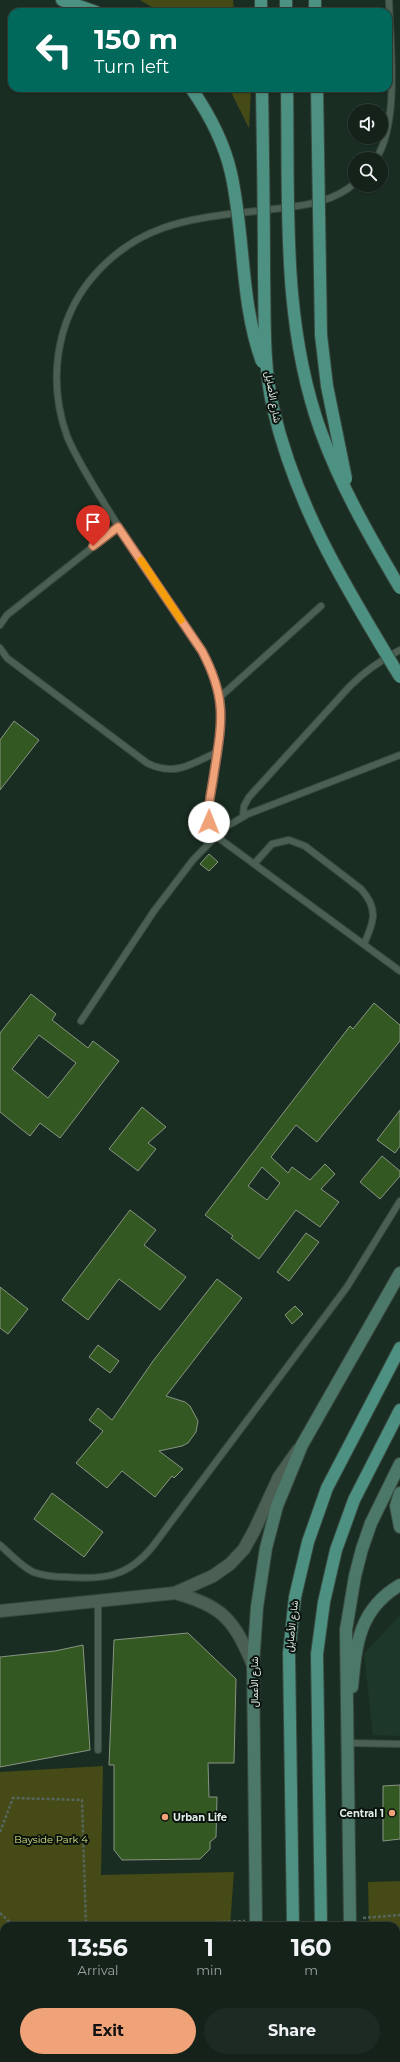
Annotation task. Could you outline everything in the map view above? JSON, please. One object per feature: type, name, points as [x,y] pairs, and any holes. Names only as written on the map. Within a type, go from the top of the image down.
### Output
[{"type":"main road","points":[[62,0],[85,8]]},
{"type":"main road","points":[[193,92],[215,129],[231,173],[249,311],[258,351],[268,379]]},
{"type":"main road","name":"شارع الأصايل","points":[[262,92],[265,336],[268,379],[281,440],[304,505],[334,567],[400,677]]},
{"type":"main road","points":[[287,92],[290,284],[294,322],[301,359],[318,424],[350,500],[400,588]]},
{"type":"main road","points":[[317,92],[321,335],[327,386],[350,500]]},
{"type":"main road","name":"شارع الأصايل","points":[[294,1922],[288,1653],[295,1597],[308,1542],[327,1488],[400,1348]]},
{"type":"main road","points":[[321,1922],[317,1654],[324,1602],[336,1550],[351,1506],[400,1410]]},
{"type":"street","name":"شارع الأعمال","points":[[256,1922],[253,1666],[257,1606],[266,1548],[277,1506],[302,1445],[400,1273]]},
{"type":"street","points":[[0,1611],[175,1593],[213,1576],[230,1564],[244,1549],[279,1477],[302,1445]]},
{"type":"street","points":[[350,1922],[348,1743],[345,1658],[349,1603],[362,1549],[382,1498],[400,1464]]},
{"type":"street","points":[[400,1493],[396,1506],[400,1527]]},
{"type":"street","points":[[347,1714],[352,1692],[358,1643],[365,1621],[379,1600],[400,1585]]},
{"type":"street","points":[[175,1593],[205,1603],[225,1617],[240,1635],[253,1666]]},
{"type":"lane","points":[[380,152],[389,126],[391,92]]},
{"type":"lane","points":[[348,189],[327,200],[303,206],[192,220],[168,225],[146,234],[125,247],[106,262],[83,290],[67,319],[60,342],[57,366],[57,391],[60,414],[68,438],[78,459],[118,527],[202,651],[210,667],[220,697],[220,735],[208,816],[212,829],[216,834],[254,864],[400,971]]},
{"type":"lane","points":[[0,625],[7,615],[118,527]]},
{"type":"lane","points":[[220,697],[321,606]]},
{"type":"lane","points":[[243,817],[244,806],[249,797],[350,686],[382,659],[400,650]]},
{"type":"lane","points":[[1,651],[7,658],[146,763],[155,767],[169,770],[183,768],[217,752]]},
{"type":"lane","points":[[81,1021],[154,911],[193,860],[216,834],[243,817],[400,755]]},
{"type":"lane","points":[[254,864],[265,850],[280,840],[289,840],[305,846],[361,889],[368,897],[373,906],[374,917],[364,944]]},
{"type":"lane","points":[[0,1545],[25,1566],[41,1574],[50,1576],[102,1578],[125,1570],[140,1560],[153,1546],[347,1287],[400,1201]]},
{"type":"lane","points":[[98,1601],[98,1750]]},
{"type":"lane","points":[[348,1743],[400,1744]]},
{"type":"path","points":[[0,1832],[13,1798],[82,1800],[86,1922]]},
{"type":"path","points":[[0,1913],[10,1922]]},
{"type":"path","points":[[369,1918],[400,1915]]},
{"type":"path","points":[[207,1922],[231,1921]]},
{"type":"shaded area","points":[[400,1615],[400,1736],[373,1735],[364,1654]]},
{"type":"green space","points":[[140,0],[233,0],[234,8],[153,8]]},
{"type":"green space","points":[[231,92],[251,92],[249,128]]},
{"type":"green space","name":"Bayside Park 4","points":[[103,1766],[101,1875],[234,1872],[230,1922],[0,1922],[0,1772]]},
{"type":"green space","points":[[400,1881],[400,1922],[369,1922],[368,1882]]},
{"type":"building","points":[[14,721],[39,740],[0,790],[0,740]]},
{"type":"building","points":[[209,854],[218,862],[209,871],[200,864]]},
{"type":"building","points":[[31,994],[56,1014],[52,1020],[88,1048],[93,1041],[119,1061],[60,1138],[40,1123],[30,1136],[0,1112],[0,1033]],"holes":[[[39,1035],[76,1063],[48,1098],[12,1069]]]},
{"type":"building","points":[[374,1003],[400,1025],[400,1041],[317,1142],[296,1125],[271,1157],[288,1173],[292,1167],[310,1180],[325,1164],[335,1174],[321,1189],[339,1202],[320,1227],[296,1210],[259,1259],[231,1238],[233,1236],[205,1215],[350,1026],[353,1029]],"holes":[[[262,1167],[280,1183],[267,1200],[248,1186]]]},
{"type":"building","points":[[142,1107],[166,1127],[148,1143],[156,1149],[138,1171],[109,1149]]},
{"type":"building","points":[[400,1110],[400,1146],[395,1153],[377,1140]]},
{"type":"building","points":[[382,1156],[400,1171],[400,1176],[380,1199],[360,1182]]},
{"type":"building","points":[[130,1210],[156,1230],[144,1245],[186,1277],[160,1310],[119,1279],[88,1320],[62,1300]]},
{"type":"building","points":[[306,1233],[319,1242],[289,1281],[277,1272]]},
{"type":"building","points":[[217,1279],[242,1298],[166,1396],[185,1402],[190,1406],[198,1421],[196,1432],[188,1443],[182,1446],[159,1451],[183,1469],[174,1478],[172,1476],[155,1497],[122,1471],[107,1488],[76,1463],[103,1431],[89,1420],[98,1408],[112,1420],[153,1361]]},
{"type":"building","points":[[0,1287],[28,1309],[8,1334],[0,1328]]},
{"type":"building","points":[[295,1306],[303,1314],[292,1324],[285,1315]]},
{"type":"building","points":[[98,1345],[119,1361],[110,1373],[89,1357]]},
{"type":"building","points":[[52,1493],[103,1532],[84,1557],[34,1519]]},
{"type":"building","points":[[188,1633],[236,1679],[234,1763],[208,1763],[209,1797],[217,1797],[216,1837],[210,1842],[210,1849],[200,1859],[122,1860],[114,1850],[114,1765],[109,1765],[114,1640]]},
{"type":"building","points":[[83,1645],[90,1750],[0,1767],[0,1657],[55,1651]]},
{"type":"building","name":"Central 1","points":[[400,1785],[400,1839],[383,1841],[383,1786]]},
{"type":"slow traffic","points":[[141,560],[181,620]]},
{"type":"place","name":"Central 1","points":[[392,1813]]},
{"type":"place","name":"Urban Life","points":[[165,1817]]},
{"type":"route","points":[[93,546],[118,527],[202,651],[210,667],[220,697],[221,717],[220,735],[208,816],[209,822]]}]
